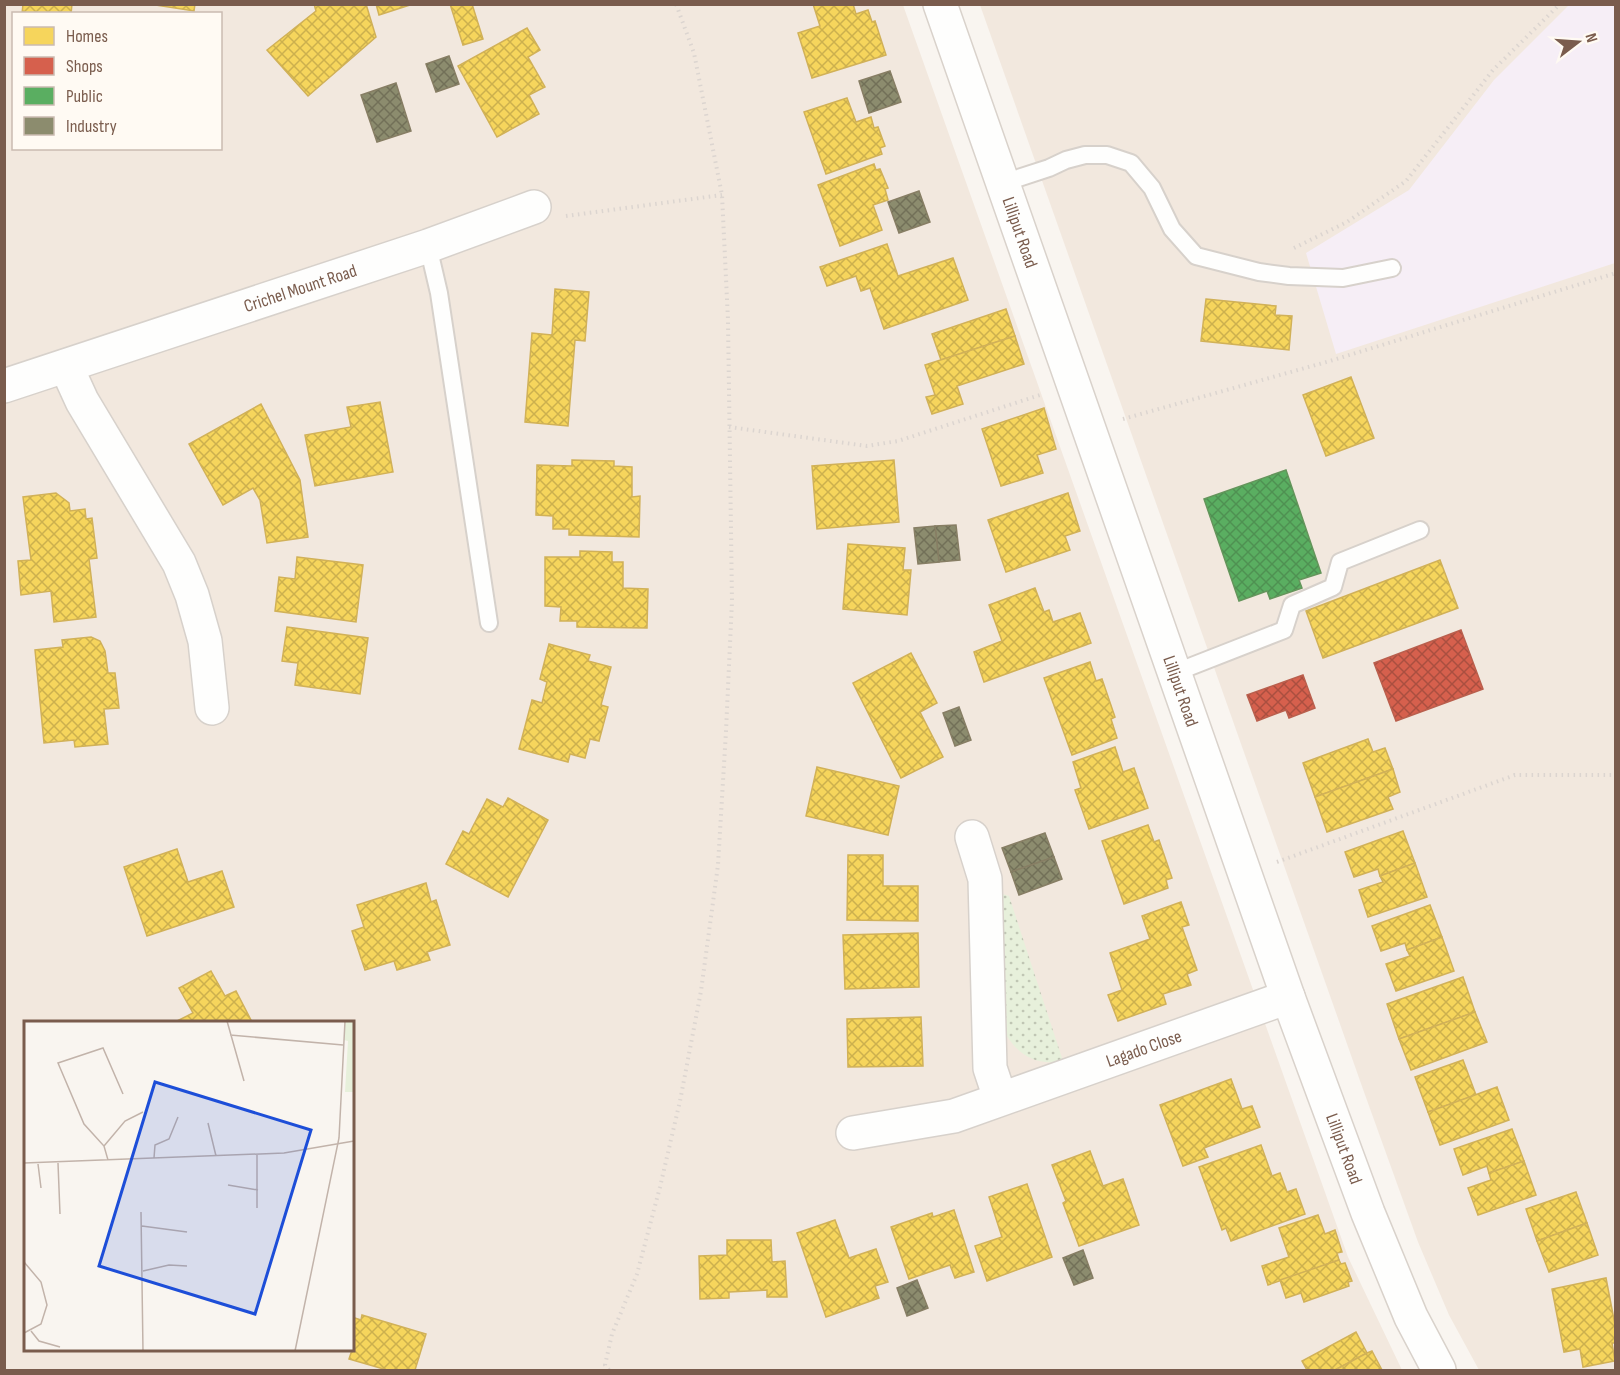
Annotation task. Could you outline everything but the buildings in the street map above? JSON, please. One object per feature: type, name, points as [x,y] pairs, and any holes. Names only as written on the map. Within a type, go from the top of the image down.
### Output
[{"type":"street","name":"Lilliput Road","points":[[940,4],[1288,997],[1368,1213],[1411,1317],[1439,1371]]},
{"type":"street","name":"Crichel Mount Road","points":[[4,386],[428,246],[548,212]]},
{"type":"street","points":[[66,366],[82,401],[179,563],[192,595],[205,641],[212,708]]},
{"type":"street","points":[[972,837],[984,879],[990,1068],[1000,1098]]},
{"type":"street","name":"Lagado Close","points":[[853,1133],[954,1116],[1288,997]]},
{"type":"lane","points":[[1002,183],[1066,160],[1086,155],[1107,155],[1131,163],[1152,188],[1172,229],[1196,256],[1259,272],[1289,276],[1343,278],[1392,268]]},
{"type":"lane","points":[[428,246],[439,293],[489,623]]},
{"type":"lane","points":[[1174,673],[1284,630],[1292,605],[1333,587],[1340,562],[1420,530]]},
{"type":"path","points":[[609,1371],[605,1365],[612,1334],[638,1274],[680,1101],[701,991],[718,865],[732,601],[728,320],[722,195],[694,52],[676,4]]},
{"type":"path","points":[[1259,272],[1289,250],[1347,222],[1406,181],[1493,70],[1560,4]]},
{"type":"path","points":[[548,212],[722,195]]},
{"type":"path","points":[[1087,425],[1133,417],[1319,364],[1616,273]]},
{"type":"path","points":[[729,427],[867,446],[898,441],[1072,383]]},
{"type":"path","points":[[1245,874],[1515,776],[1616,775]]},
{"type":"shaded area","points":[[5,5],[903,5],[1348,1257],[1402,1370],[5,1370]]},
{"type":"shaded area","points":[[980,5],[1615,5],[1615,1370],[1479,1370],[1449,1315],[1418,1242],[1364,1092]]},
{"type":"shaded area","points":[[1569,5],[1615,5],[1615,263],[1336,354],[1306,253],[1409,190],[1494,80]]},
{"type":"green space","points":[[999,893],[1009,896],[1063,1061],[1043,1062],[1026,1056],[1013,1044],[1002,1027]]}]
